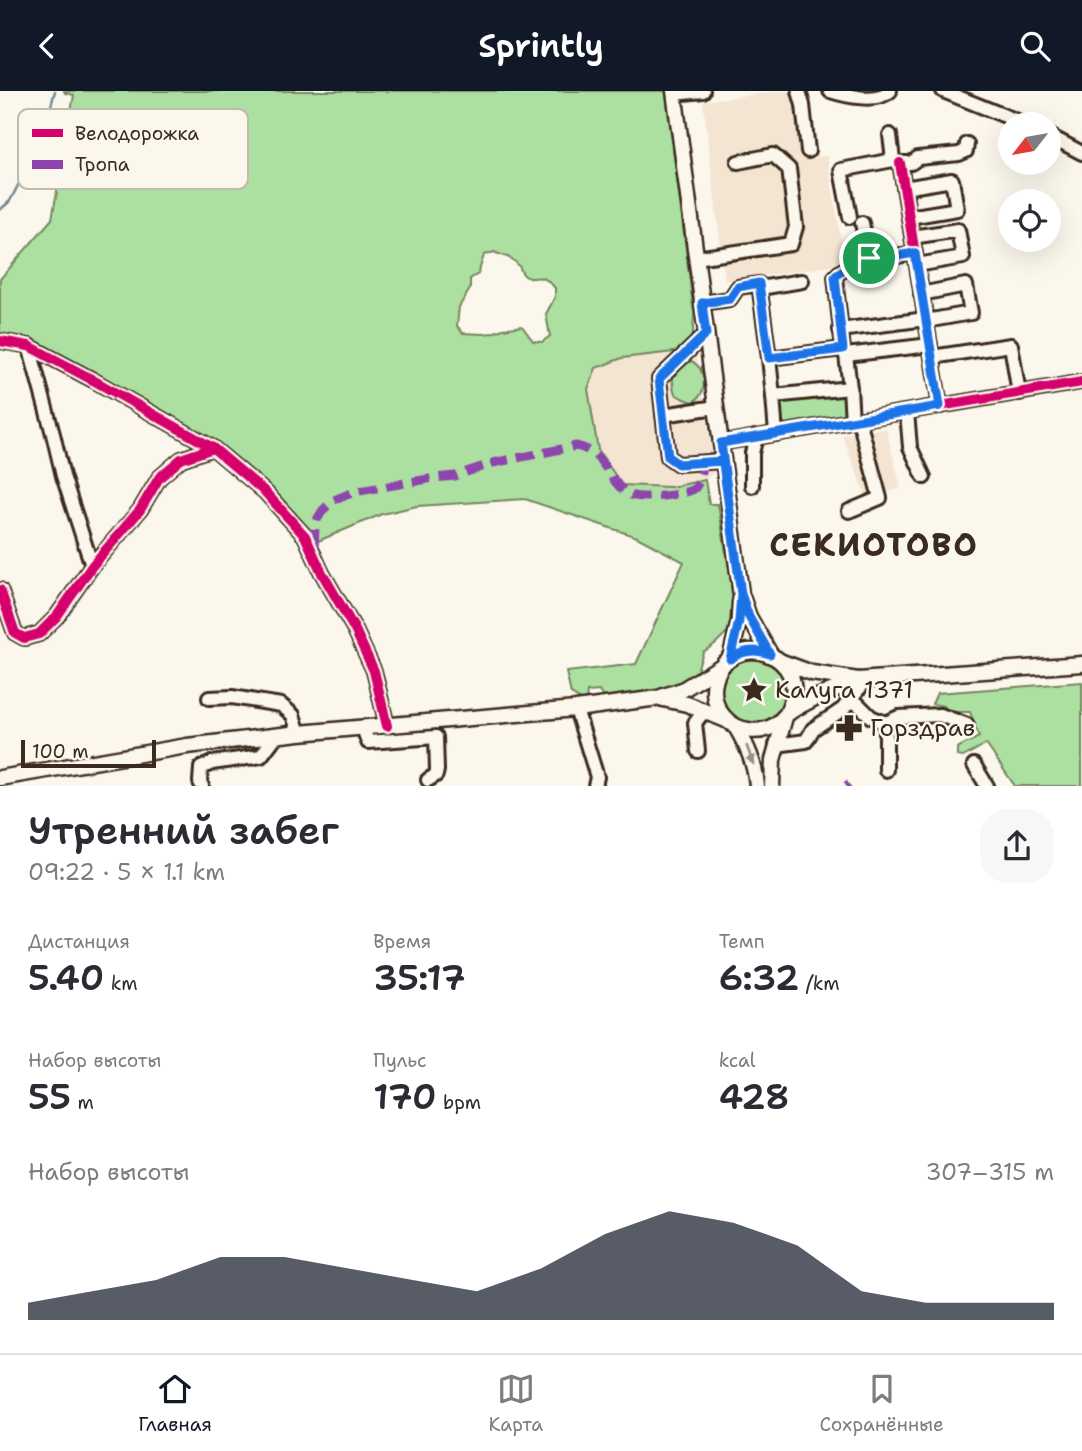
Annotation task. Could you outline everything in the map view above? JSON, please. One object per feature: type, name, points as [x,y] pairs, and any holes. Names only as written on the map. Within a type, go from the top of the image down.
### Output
[{"type":"main road","points":[[674,92],[741,594],[749,617],[793,682],[793,698],[776,745],[772,786]]},
{"type":"main road","points":[[741,594],[739,621],[727,662],[716,677],[714,697],[718,709],[749,750],[757,786]]},
{"type":"main road","points":[[0,778],[187,746],[299,733],[576,709],[658,698],[682,690],[736,655],[750,651],[757,651],[812,673],[863,679],[1082,664]]},
{"type":"main road","points":[[658,698],[687,704],[694,719],[731,723],[746,730],[762,730],[777,724],[786,715],[814,699],[863,679]]},
{"type":"street","points":[[674,92],[703,91]]},
{"type":"street","points":[[799,91],[808,151]]},
{"type":"street","points":[[830,91],[852,98],[885,95],[890,91]]},
{"type":"street","points":[[943,91],[998,113]]},
{"type":"street","points":[[890,135],[904,188],[940,406]]},
{"type":"street","points":[[1061,142],[1082,153]]},
{"type":"street","points":[[850,217],[841,170],[897,162],[911,163],[919,152],[960,154],[966,151],[967,144]]},
{"type":"street","points":[[696,258],[791,244],[796,227],[789,169],[773,155],[738,162]]},
{"type":"street","points":[[904,188],[952,180],[957,209],[909,217]]},
{"type":"street","points":[[862,223],[869,258]]},
{"type":"street","points":[[849,511],[880,498],[856,420],[840,330],[835,277],[840,271],[862,264],[869,258],[963,257],[958,230],[912,237]]},
{"type":"street","points":[[760,288],[802,281]]},
{"type":"street","points":[[702,303],[730,299],[738,287],[759,283],[776,434]]},
{"type":"street","points":[[840,330],[971,313],[966,285],[921,294]]},
{"type":"street","points":[[706,334],[659,379],[668,457],[678,464],[723,461]]},
{"type":"street","points":[[0,341],[29,347],[93,380],[213,449],[265,492],[305,536],[322,573],[355,630],[374,671],[387,726]]},
{"type":"street","points":[[769,358],[1011,345],[1019,393]]},
{"type":"street","points":[[29,347],[63,476],[92,566]]},
{"type":"street","points":[[721,443],[1082,382]]},
{"type":"street","points":[[773,396],[850,388]]},
{"type":"street","points":[[663,415],[716,407]]},
{"type":"street","points":[[907,412],[910,447],[924,477]]},
{"type":"street","points":[[752,486],[752,453],[756,437]]},
{"type":"street","points":[[0,590],[15,633],[24,638],[39,634],[57,616],[92,566],[140,510],[159,478],[181,459],[213,449]]},
{"type":"street","points":[[776,745],[806,741],[813,729],[843,709],[863,679]]},
{"type":"street","points":[[209,698],[232,697],[281,705],[293,715],[299,733]]},
{"type":"street","points":[[849,701],[858,704],[871,717],[886,723],[899,717],[940,715],[967,725]]},
{"type":"street","points":[[576,709],[597,777],[595,786]]},
{"type":"street","points":[[694,719],[698,751]]},
{"type":"street","points":[[886,723],[886,770]]},
{"type":"street","points":[[363,728],[368,742],[436,737],[437,770],[436,775],[428,780]]},
{"type":"street","points":[[202,786],[201,768],[212,763],[261,756],[276,736]]},
{"type":"street","points":[[974,765],[988,786]]},
{"type":"shaded area","points":[[795,91],[804,157],[827,156],[845,264],[725,281],[703,101]]},
{"type":"shaded area","points":[[693,334],[715,471],[705,480],[671,487],[622,485],[598,450],[588,389],[596,369],[622,358],[682,351]]},
{"type":"shaded area","points":[[886,428],[901,488],[867,499],[842,435]]},
{"type":"green space","points":[[64,91],[666,91],[694,314],[693,334],[682,351],[622,358],[596,368],[588,389],[598,450],[622,485],[671,487],[705,480],[709,504],[718,504],[731,582],[733,612],[728,631],[703,652],[696,673],[685,684],[644,698],[611,699],[602,696],[599,691],[587,692],[586,700],[581,700],[571,694],[566,672],[636,664],[684,562],[637,537],[525,499],[417,506],[382,514],[318,541],[192,433],[0,338],[0,279],[52,219],[57,189],[248,189],[248,109],[72,109],[74,95]],"holes":[[[494,252],[508,257],[519,266],[525,276],[545,279],[555,288],[555,297],[546,314],[550,336],[542,342],[533,341],[522,326],[483,334],[463,333],[457,326],[459,307],[470,289],[470,279],[478,274],[484,255]]]},
{"type":"green space","points":[[691,361],[700,369],[704,381],[702,393],[693,402],[678,396],[673,386],[673,373]]},
{"type":"green space","points":[[839,391],[846,395],[848,410],[841,417],[783,429],[779,426],[779,403],[785,398]]},
{"type":"green space","points":[[748,658],[760,658],[777,667],[784,678],[784,702],[777,713],[760,722],[748,722],[736,717],[727,708],[722,696],[722,684],[727,672],[736,663]]},
{"type":"green space","points":[[1082,682],[1082,786],[1015,786],[986,744],[963,757],[957,756],[957,748],[979,737],[970,712],[949,712],[944,706],[932,704],[937,693]]},
{"type":"waterway","points":[[50,109],[55,91]]},
{"type":"waterway","points":[[0,210],[10,201],[18,186]]},
{"type":"marked path","points":[[314,547],[315,528],[323,510],[334,500],[354,492],[455,476],[493,463],[576,446],[595,455],[617,484],[631,495],[664,496],[695,488],[704,462]]},
{"type":"cycle path","points":[[900,163],[940,406]]},
{"type":"cycle path","points":[[0,341],[29,346],[213,448],[265,492],[305,536],[322,573],[355,630],[374,671],[387,726]]},
{"type":"cycle path","points":[[721,443],[1082,382]]},
{"type":"cycle path","points":[[0,590],[15,633],[24,638],[39,634],[57,616],[92,566],[140,510],[159,478],[181,459],[213,448]]},
{"type":"place","name":"Калуга 1371","points":[[754,690]]},
{"type":"place","name":"Горздрав","points":[[849,728]]},
{"type":"district","name":"СЕКИОТОВО","points":[[874,545]]},
{"type":"route","points":[[869,258],[862,264],[840,271],[835,277],[843,349],[769,358],[759,283],[738,287],[730,299],[702,303],[706,334],[659,379],[668,457],[678,464],[723,461],[741,594],[739,621],[730,659],[750,651],[770,654],[749,617],[741,594],[721,443],[940,406],[915,253],[869,258]]}]
